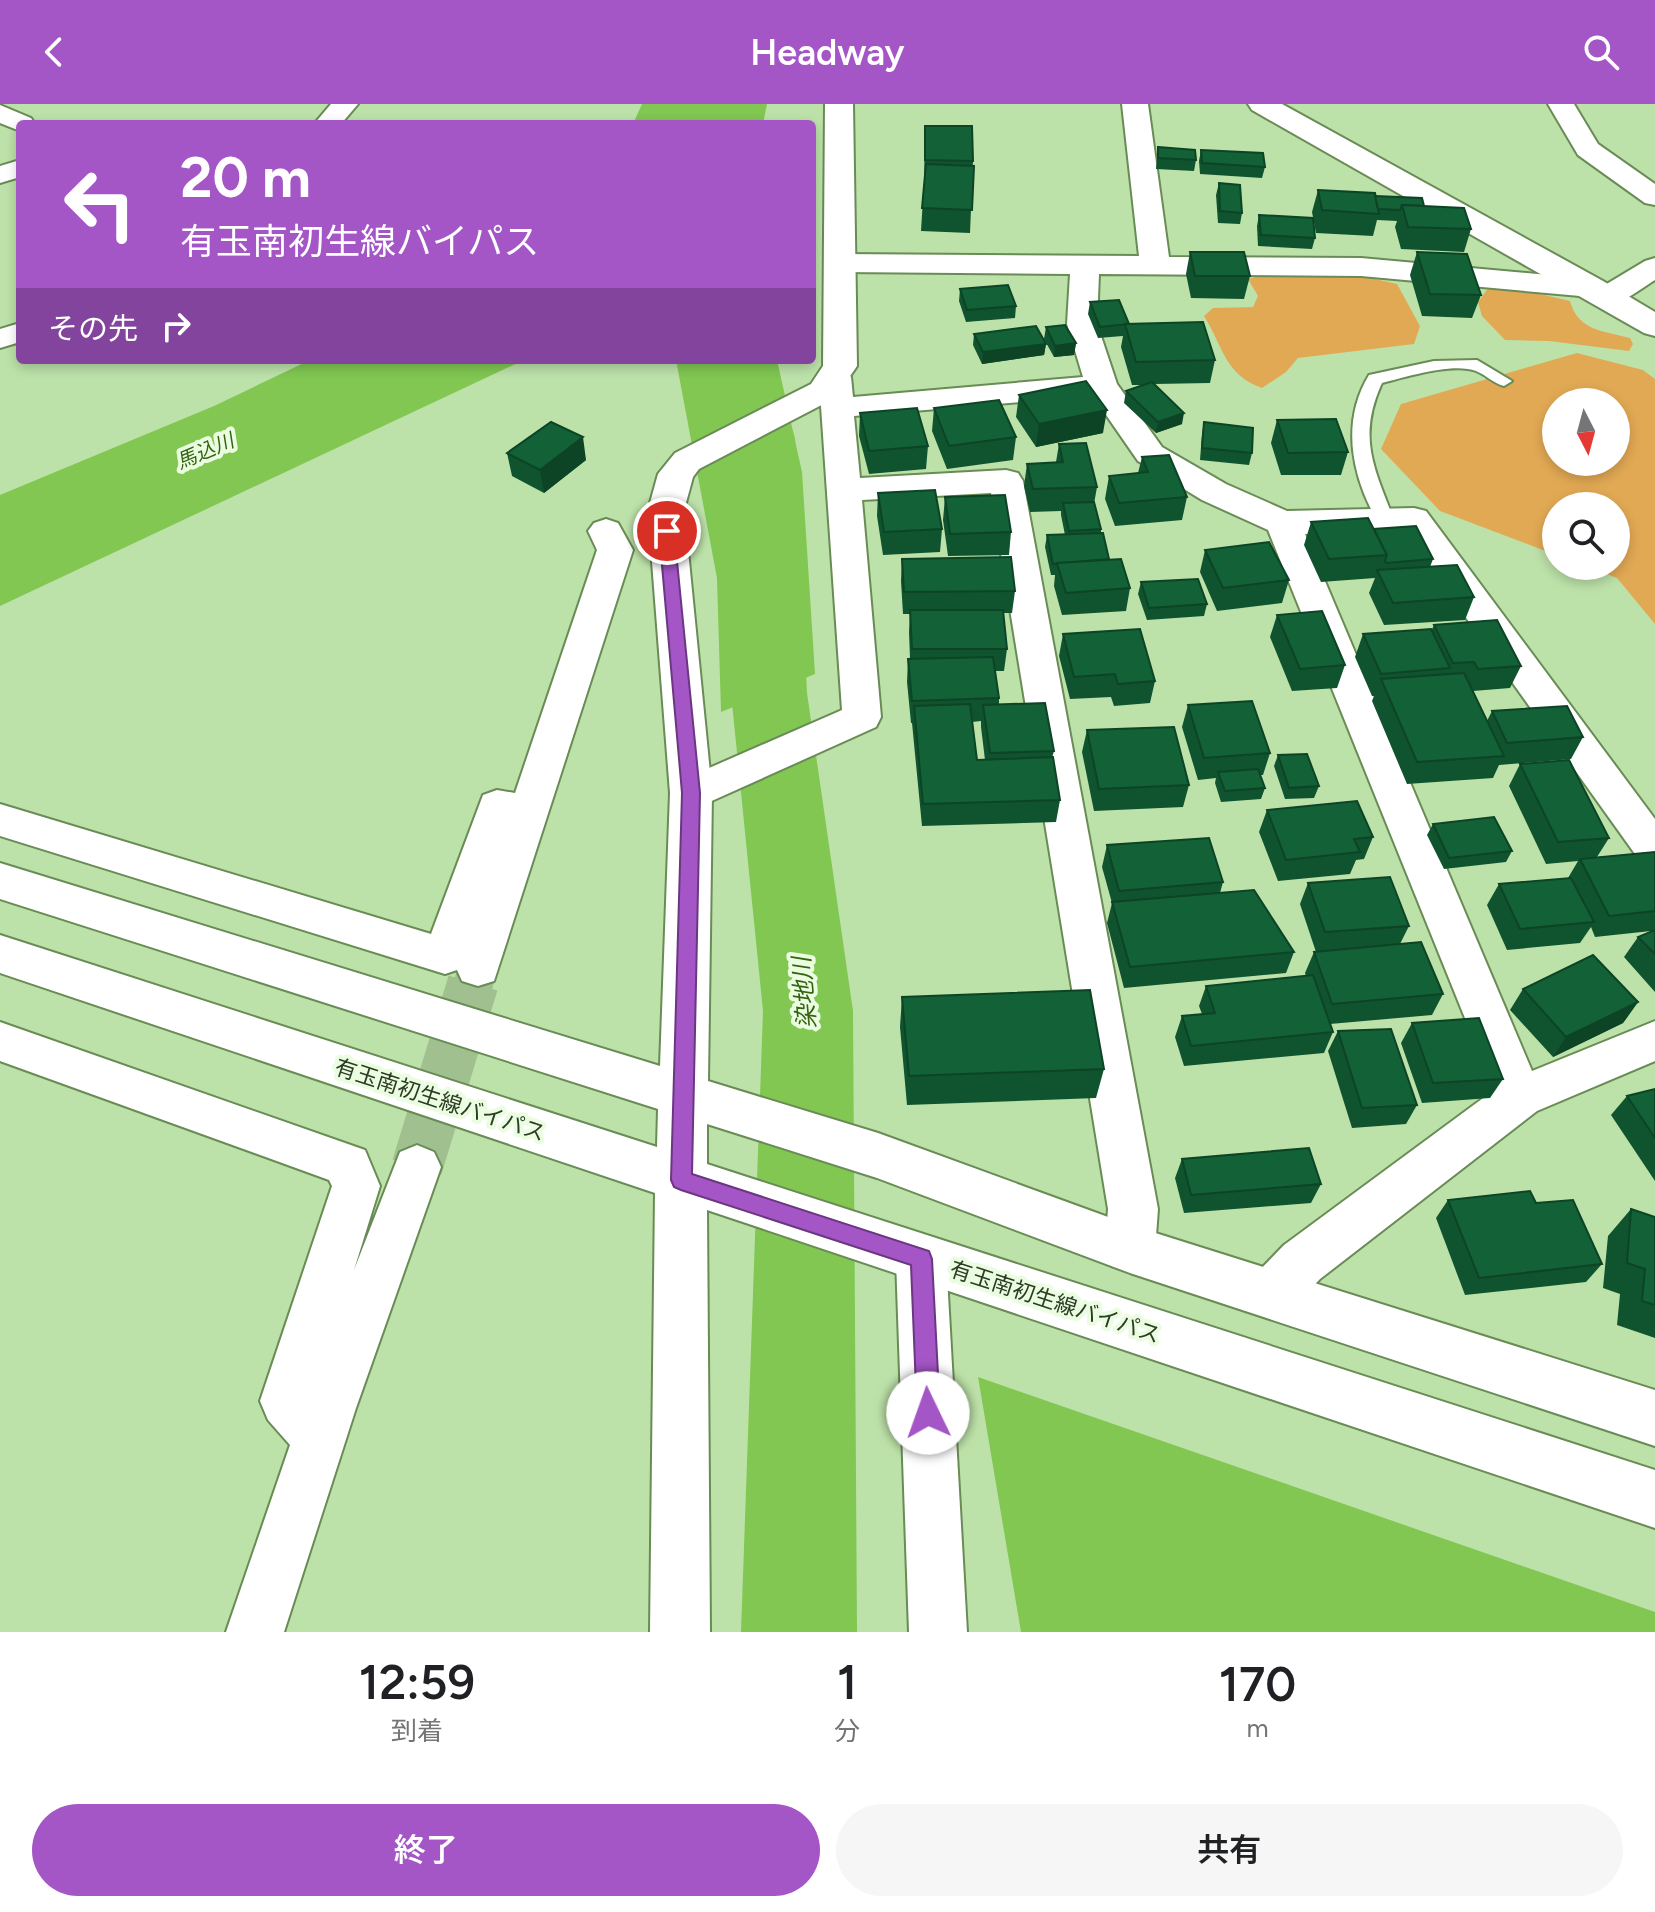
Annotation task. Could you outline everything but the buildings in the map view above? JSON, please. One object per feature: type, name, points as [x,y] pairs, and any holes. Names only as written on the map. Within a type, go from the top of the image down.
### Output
[{"type":"street","points":[[331,120],[345,104]]},
{"type":"street","points":[[691,793],[862,717],[843,490],[826,395],[840,366],[839,104]]},
{"type":"street","points":[[1135,104],[1155,266]]},
{"type":"street","points":[[1262,104],[1655,326]]},
{"type":"street","points":[[1561,104],[1588,149],[1655,197]]},
{"type":"street","points":[[839,263],[1361,267],[1599,292],[1655,267]]},
{"type":"street","points":[[1085,266],[1082,324],[1101,385],[1150,454],[1214,492],[1283,523],[1414,519],[1655,850]]},
{"type":"street","points":[[680,1632],[702,1187],[702,1103],[691,793],[666,510],[676,474],[687,461],[826,395],[1101,385]]},
{"type":"street","points":[[843,490],[1006,481],[1133,1209],[1130,1249]]},
{"type":"street","points":[[1283,523],[1520,1097]]},
{"type":"street","points":[[478,968],[615,550],[606,531]]},
{"type":"street","points":[[0,820],[445,956],[497,806],[530,811]]},
{"type":"street","points":[[0,881],[878,1156],[1130,1249],[1655,1418]]},
{"type":"street","name":"有玉南初生線バイパス","points":[[0,954],[1655,1499]]},
{"type":"street","points":[[1272,1293],[1302,1262],[1520,1097],[1655,1040]]},
{"type":"street","points":[[0,1041],[348,1165],[356,1186],[287,1401],[319,1437]]},
{"type":"street","points":[[255,1632],[319,1437],[417,1167]]},
{"type":"street","points":[[902,1252],[938,1632]]},
{"type":"lane","points":[[1385,520],[1357,440],[1361,404],[1375,379],[1434,366],[1477,365],[1504,381]]},
{"type":"shaded area","points":[[1267,274],[1353,274],[1397,284],[1420,326],[1414,344],[1298,358],[1286,372],[1262,388],[1249,382],[1232,368],[1204,316],[1213,308],[1253,307],[1258,296],[1248,279]]},
{"type":"shaded area","points":[[1489,287],[1510,287],[1570,301],[1574,311],[1586,324],[1630,338],[1633,344],[1629,351],[1549,341],[1505,340],[1482,316],[1478,302]]},
{"type":"shaded area","points":[[1577,353],[1643,370],[1655,379],[1655,624],[1619,580],[1630,580],[1630,492],[1542,492],[1542,550],[1440,511],[1381,449],[1401,404]]},
{"type":"water","points":[[642,104],[767,104],[764,120],[635,120]]},
{"type":"water","name":"馬込川","points":[[302,364],[515,364],[0,606],[0,495],[214,406]]},
{"type":"water","points":[[677,364],[778,364],[802,472],[815,674],[721,712],[717,578]]},
{"type":"water","points":[[978,1377],[1655,1612],[1655,1632],[1021,1632]]},
{"type":"waterway","name":"染地川","points":[[741,364],[762,438],[769,693],[808,1011],[799,1632]]},
{"type":"tunnel","points":[[473,985],[478,968]]},
{"type":"tunnel","points":[[417,1167],[473,983]]},
{"type":"route","points":[[667,531],[691,793],[681,1180],[921,1259],[928,1413]]}]
